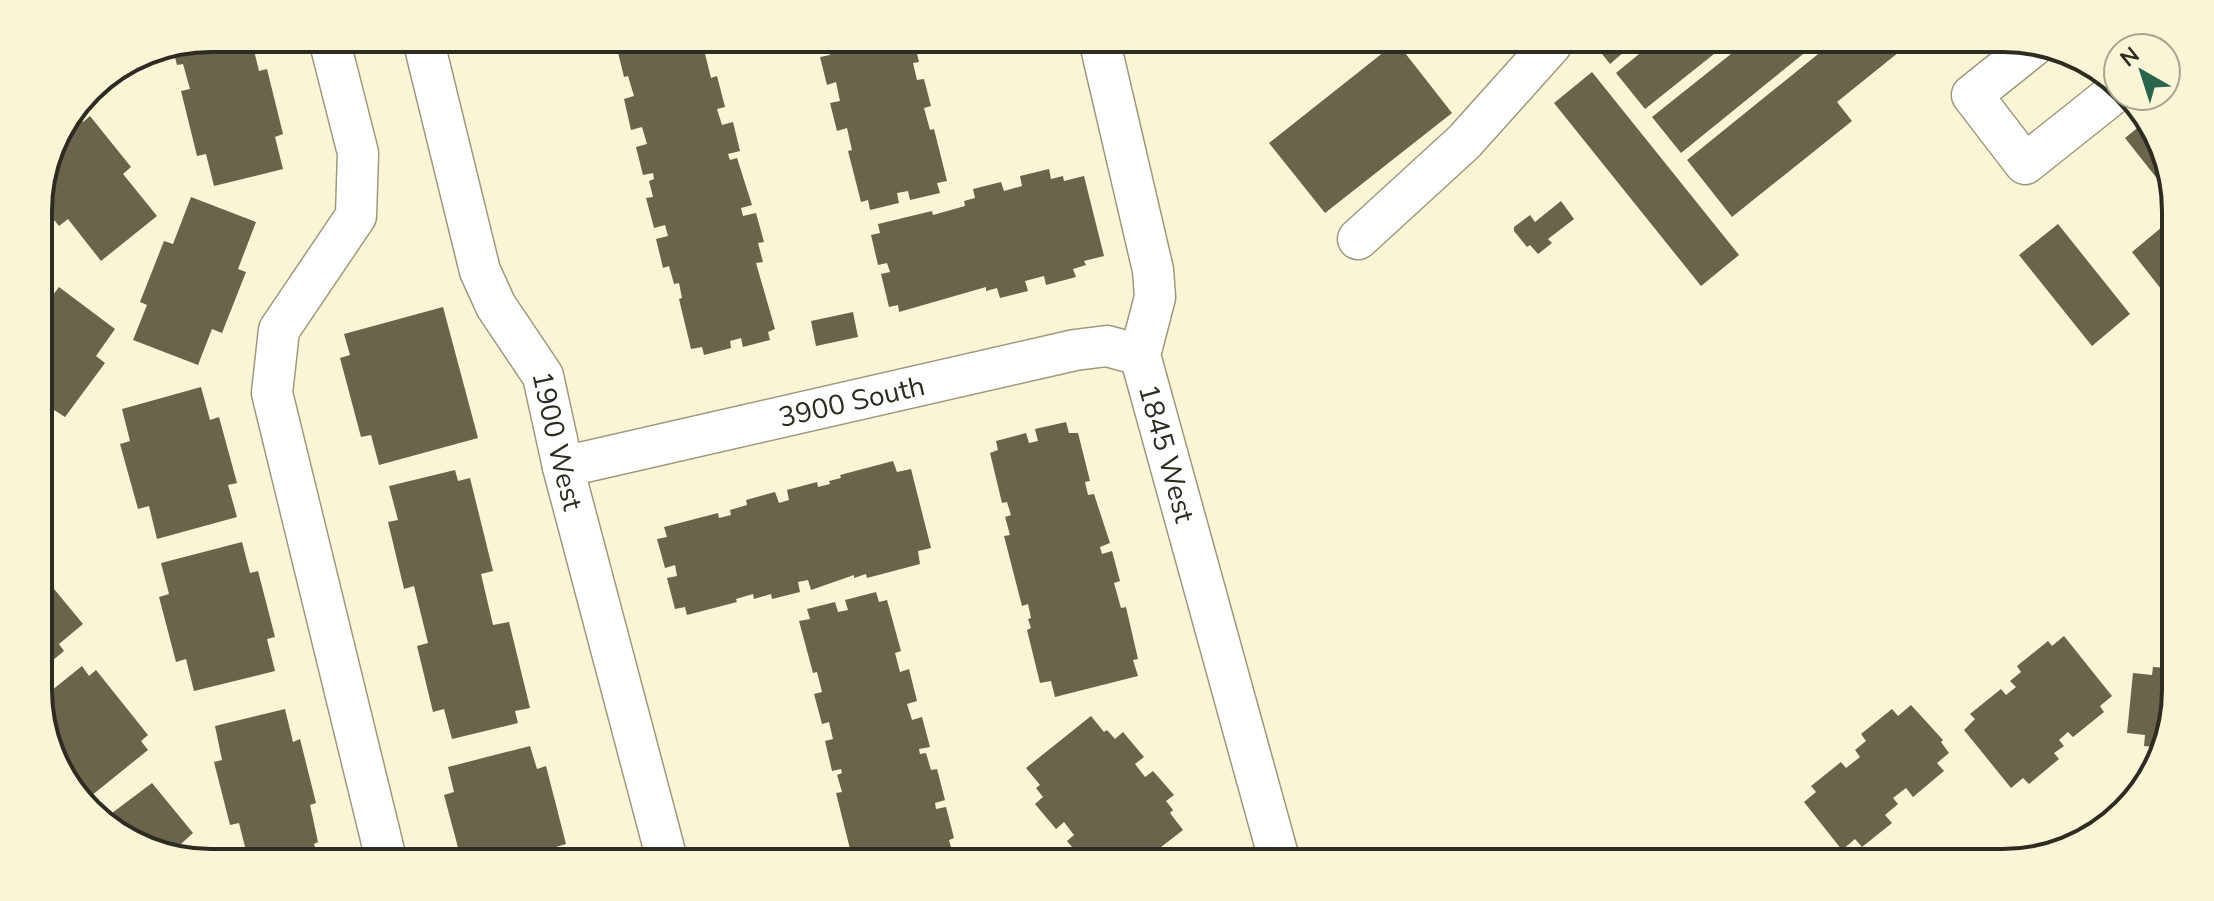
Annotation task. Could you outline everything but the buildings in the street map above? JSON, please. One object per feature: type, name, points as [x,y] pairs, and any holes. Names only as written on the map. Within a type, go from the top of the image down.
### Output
[{"type":"street","points":[[332,52],[358,153],[356,216],[279,330],[272,393],[384,849]]},
{"type":"street","name":"1900 West","points":[[426,52],[480,271],[496,306],[543,376],[563,467],[664,849]]},
{"type":"street","name":"1845 West","points":[[1102,52],[1153,270],[1155,297],[1140,355],[1276,849]]},
{"type":"street","points":[[1358,239],[1464,142],[1545,52]]},
{"type":"street","points":[[2024,53],[1972,95],[2025,164],[2102,103]]},
{"type":"street","name":"3900 South","points":[[563,467],[1075,350],[1107,346],[1140,355]]}]
